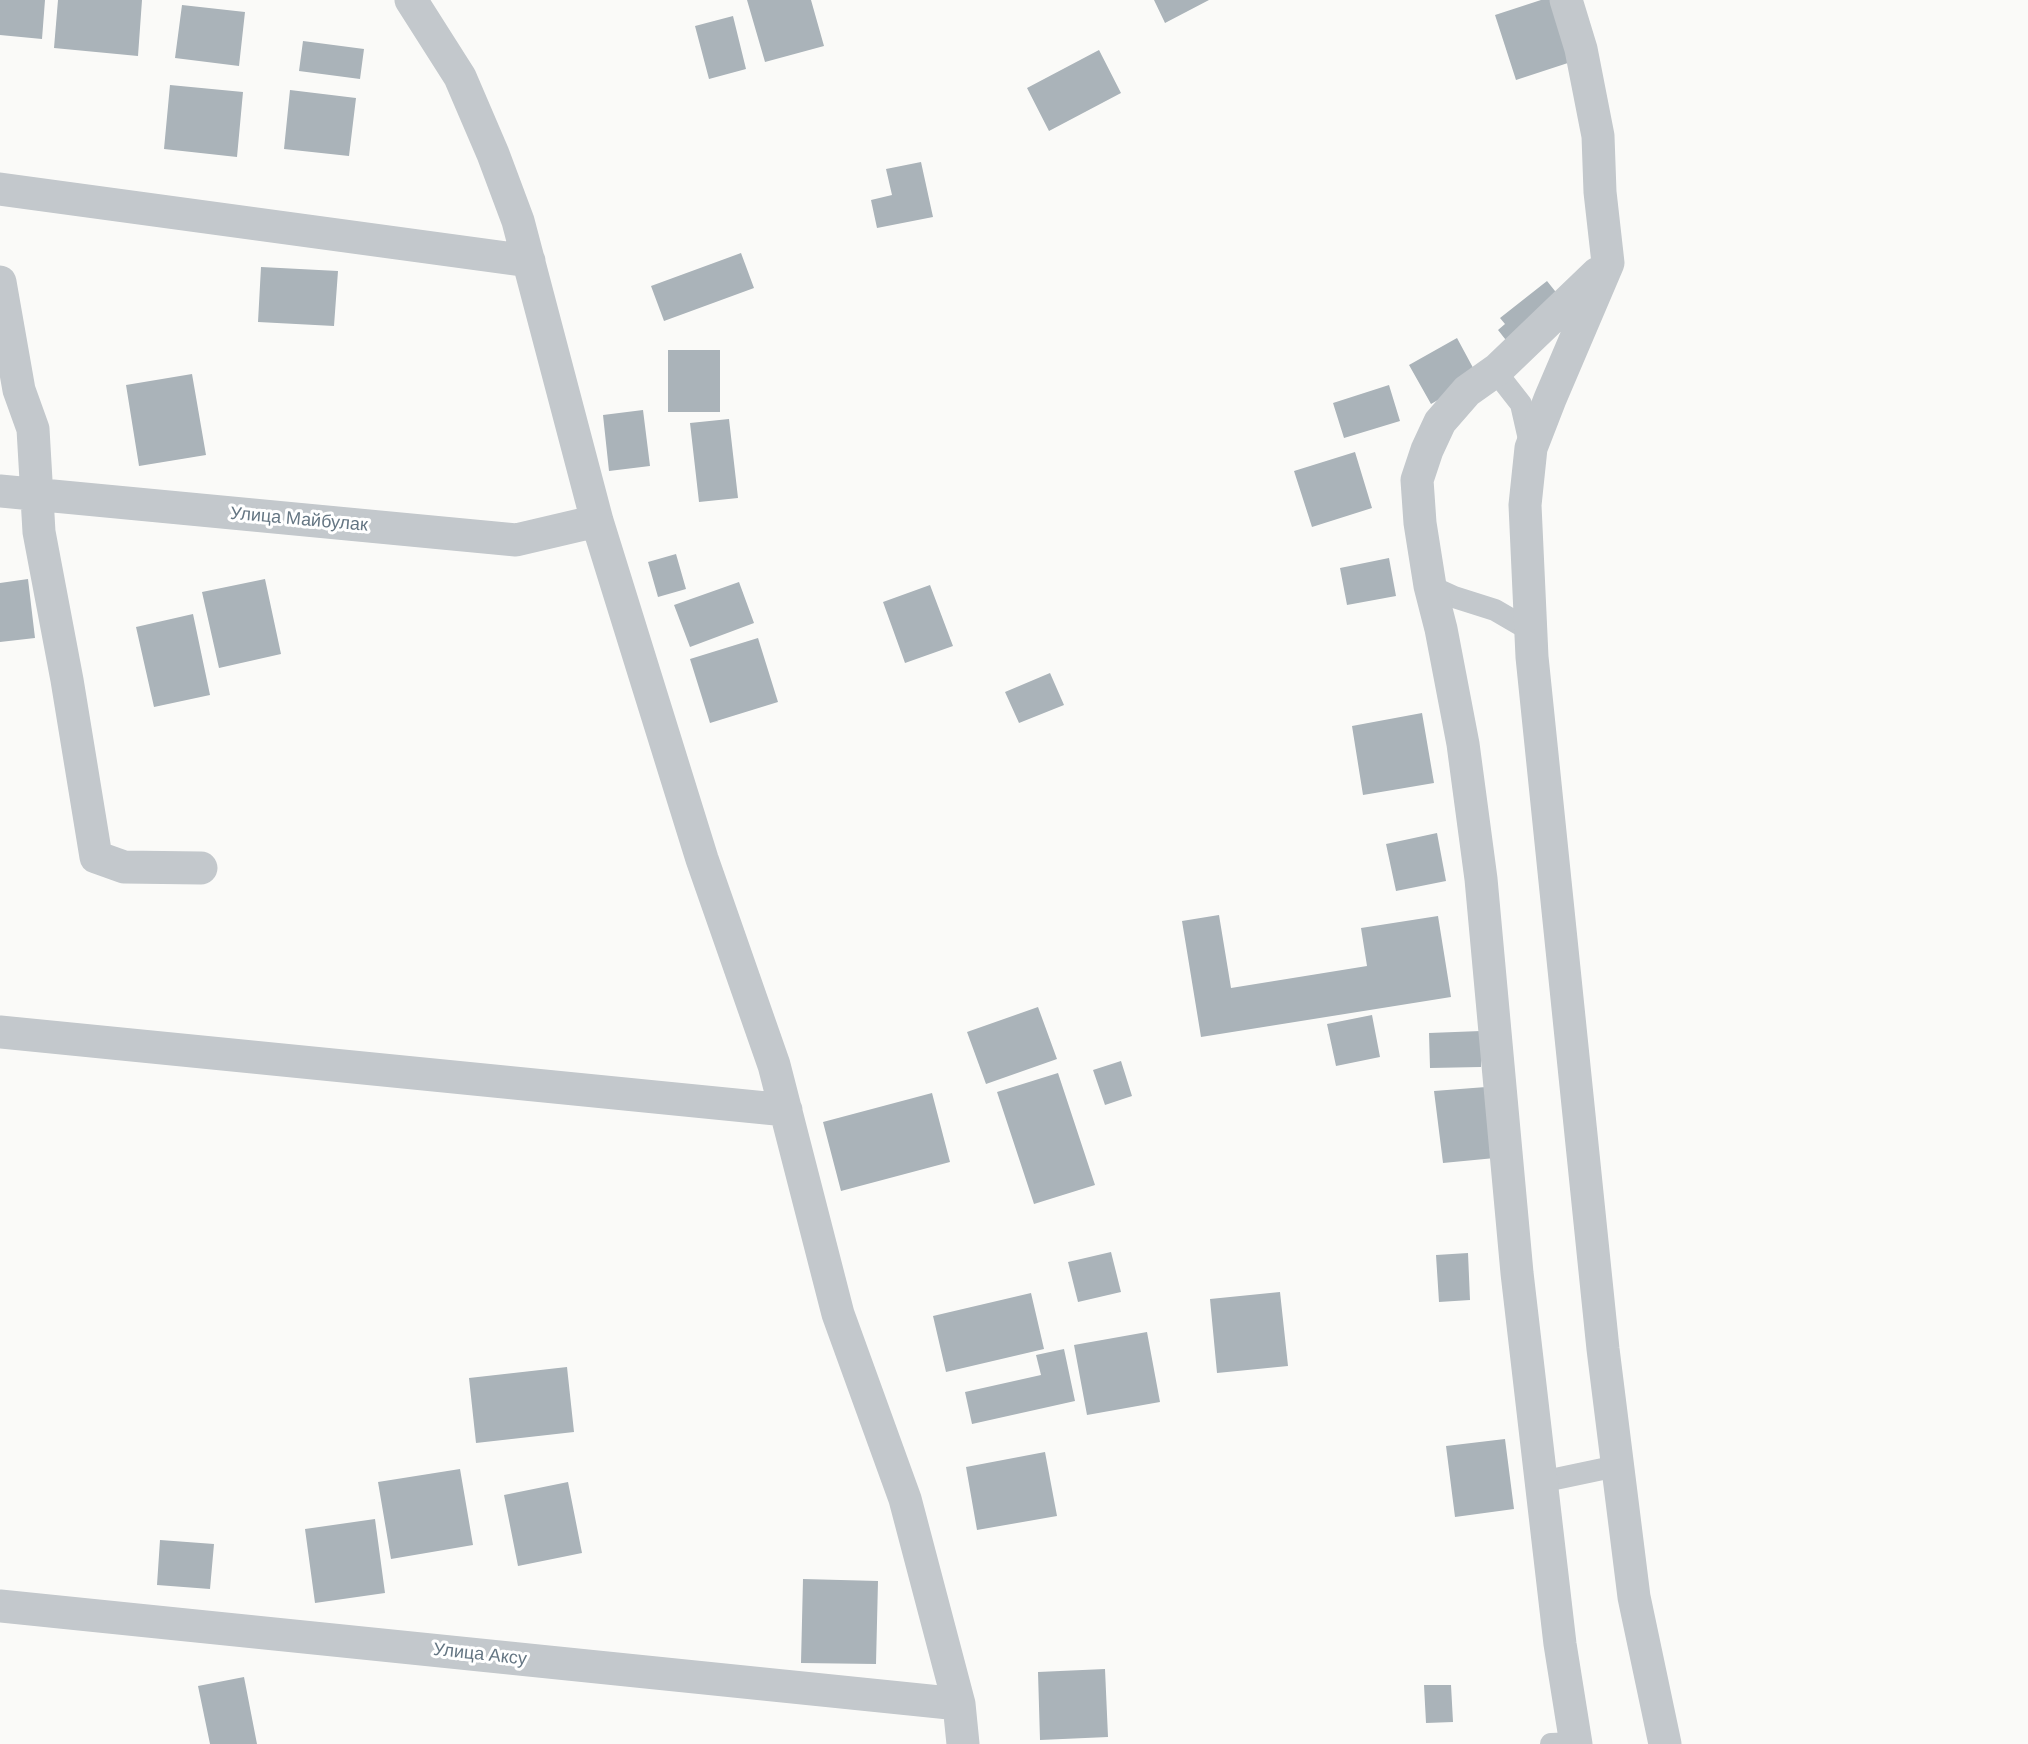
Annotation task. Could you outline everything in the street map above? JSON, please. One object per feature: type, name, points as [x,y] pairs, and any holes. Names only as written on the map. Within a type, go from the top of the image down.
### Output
[{"type":"street","points":[[411,0],[460,76],[514,210],[597,521],[702,859],[774,1065],[838,1314],[905,1499],[959,1704],[963,1744]]},
{"type":"street","points":[[1566,0],[1581,49],[1598,136],[1600,192],[1608,263],[1531,448],[1525,505],[1532,657],[1599,1314],[1617,1466],[1634,1597],[1665,1744]]},
{"type":"street","points":[[0,189],[529,261]]},
{"type":"street","points":[[1568,1744],[1560,1644],[1517,1273],[1481,879],[1463,744],[1441,629],[1430,586],[1420,523],[1417,480],[1440,422],[1467,391],[1498,369],[1608,263]]},
{"type":"street","points":[[0,282],[19,390],[33,429],[39,532],[67,680],[96,857],[124,867],[201,868]]},
{"type":"street","name":"Улица Майбулак","points":[[0,491],[516,540],[597,521]]},
{"type":"street","points":[[0,1032],[786,1110]]},
{"type":"street","name":"Улица Аксу","points":[[0,1606],[959,1704]]},
{"type":"lane","points":[[1498,369],[1503,381],[1521,404],[1531,448]]},
{"type":"lane","points":[[1430,586],[1454,597],[1495,610],[1531,631]]},
{"type":"lane","points":[[1541,1482],[1617,1466]]},
{"type":"building","points":[[0,0],[45,0],[42,39],[0,35]]},
{"type":"building","points":[[58,0],[142,0],[138,56],[54,48]]},
{"type":"building","points":[[747,0],[811,0],[824,46],[765,62]]},
{"type":"building","points":[[1154,0],[1209,0],[1165,23]]},
{"type":"building","points":[[1541,0],[1554,0],[1574,61],[1516,80],[1495,15]]},
{"type":"building","points":[[182,5],[245,12],[239,66],[175,58]]},
{"type":"building","points":[[733,16],[746,69],[709,79],[695,26]]},
{"type":"building","points":[[303,41],[364,49],[360,79],[299,71]]},
{"type":"building","points":[[1099,50],[1121,93],[1049,131],[1027,88]]},
{"type":"building","points":[[170,85],[243,92],[237,157],[164,149]]},
{"type":"building","points":[[290,90],[356,98],[349,156],[284,149]]},
{"type":"building","points":[[921,162],[933,217],[877,228],[871,200],[892,195],[886,169]]},
{"type":"building","points":[[741,253],[754,288],[664,321],[651,286]]},
{"type":"building","points":[[261,267],[338,271],[334,326],[258,322]]},
{"type":"building","points":[[1547,281],[1563,301],[1509,344],[1498,330],[1505,324],[1500,318]]},
{"type":"building","points":[[1457,338],[1478,377],[1431,404],[1409,365]]},
{"type":"building","points":[[668,350],[720,350],[720,412],[668,412]]},
{"type":"building","points":[[192,374],[206,455],[139,466],[126,385]]},
{"type":"building","points":[[1389,385],[1400,421],[1344,438],[1333,403]]},
{"type":"building","points":[[643,410],[650,466],[609,471],[603,415]]},
{"type":"building","points":[[729,419],[738,498],[699,502],[690,423]]},
{"type":"building","points":[[1355,452],[1372,508],[1312,527],[1294,471]]},
{"type":"building","points":[[676,554],[686,589],[658,597],[648,562]]},
{"type":"building","points":[[1389,558],[1396,596],[1347,605],[1340,568]]},
{"type":"building","points":[[28,579],[35,638],[0,642],[0,583]]},
{"type":"building","points":[[265,579],[281,654],[219,668],[202,592]]},
{"type":"building","points":[[739,582],[754,623],[690,647],[674,605]]},
{"type":"building","points":[[930,585],[953,646],[905,663],[883,602]]},
{"type":"building","points":[[193,614],[210,695],[154,707],[136,627]]},
{"type":"building","points":[[758,638],[778,702],[710,723],[690,659]]},
{"type":"building","points":[[1050,673],[1064,705],[1019,723],[1005,692]]},
{"type":"building","points":[[1422,713],[1434,783],[1363,795],[1352,726]]},
{"type":"building","points":[[1437,833],[1446,881],[1396,891],[1386,844]]},
{"type":"building","points":[[1219,915],[1231,988],[1367,966],[1361,928],[1438,916],[1451,997],[1201,1037],[1182,921]]},
{"type":"building","points":[[1038,1007],[1057,1059],[986,1084],[967,1032]]},
{"type":"building","points":[[1372,1015],[1380,1057],[1336,1066],[1327,1024]]},
{"type":"building","points":[[1481,1031],[1481,1067],[1430,1068],[1429,1033]]},
{"type":"building","points":[[1121,1061],[1132,1096],[1105,1105],[1093,1070]]},
{"type":"building","points":[[1058,1073],[1095,1185],[1034,1204],[997,1092]]},
{"type":"building","points":[[1486,1087],[1495,1158],[1443,1163],[1434,1091]]},
{"type":"building","points":[[932,1093],[950,1162],[841,1191],[823,1122]]},
{"type":"building","points":[[1111,1252],[1121,1292],[1078,1302],[1068,1262]]},
{"type":"building","points":[[1468,1253],[1470,1300],[1439,1302],[1436,1255]]},
{"type":"building","points":[[1280,1292],[1288,1366],[1217,1373],[1210,1299]]},
{"type":"building","points":[[1031,1293],[1044,1349],[946,1372],[933,1316]]},
{"type":"building","points":[[1147,1332],[1160,1402],[1087,1415],[1074,1345]]},
{"type":"building","points":[[1064,1349],[1075,1401],[972,1424],[965,1392],[1041,1375],[1036,1355]]},
{"type":"building","points":[[567,1367],[574,1432],[476,1443],[469,1378]]},
{"type":"building","points":[[1505,1439],[1514,1509],[1455,1517],[1446,1446]]},
{"type":"building","points":[[1045,1452],[1057,1516],[977,1530],[966,1467]]},
{"type":"building","points":[[460,1469],[473,1545],[391,1559],[378,1482]]},
{"type":"building","points":[[568,1482],[582,1553],[518,1566],[504,1495]]},
{"type":"building","points":[[375,1519],[385,1593],[315,1603],[305,1529]]},
{"type":"building","points":[[160,1540],[214,1544],[210,1589],[157,1585]]},
{"type":"building","points":[[803,1579],[878,1581],[876,1664],[801,1663]]},
{"type":"building","points":[[1105,1669],[1108,1737],[1040,1740],[1038,1672]]},
{"type":"building","points":[[244,1677],[257,1744],[210,1744],[198,1686]]},
{"type":"building","points":[[1424,1685],[1451,1685],[1453,1722],[1426,1723]]}]
